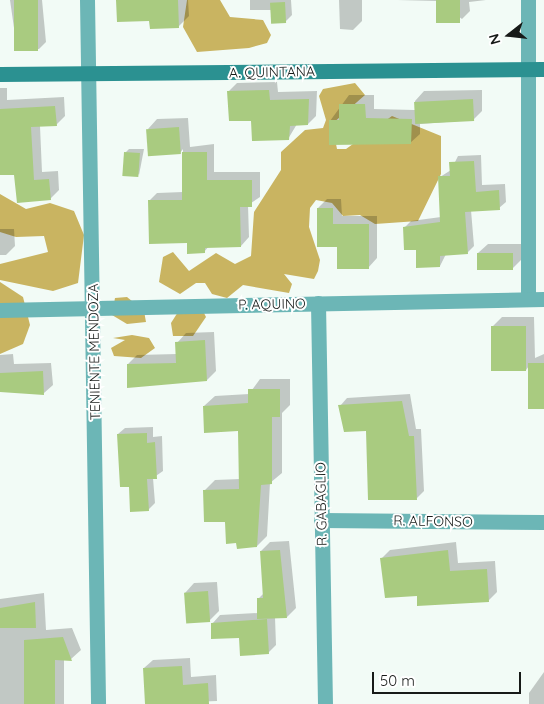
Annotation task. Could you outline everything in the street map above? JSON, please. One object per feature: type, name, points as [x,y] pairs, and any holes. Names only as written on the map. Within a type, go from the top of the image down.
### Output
[{"type":"street","name":"TENIENTE MENDOZA","points":[[87,0],[94,308],[98,704]]},
{"type":"street","points":[[528,0],[528,299]]},
{"type":"street","name":"A. QUINTANA","points":[[0,74],[544,69]]},
{"type":"street","name":"P. AQUINO","points":[[0,310],[544,299]]},
{"type":"street","name":"R. GABAGLIO","points":[[318,304],[325,704]]},
{"type":"street","name":"R. ALFONSO","points":[[321,520],[544,522]]},
{"type":"shaded area","points":[[187,0],[220,0],[230,17],[263,20],[271,35],[267,43],[249,48],[197,52],[183,27]]},
{"type":"shaded area","points":[[355,83],[365,95],[332,124],[337,149],[346,149],[392,116],[441,136],[441,174],[418,221],[375,224],[360,215],[343,216],[332,203],[316,200],[310,208],[309,227],[320,260],[318,271],[314,279],[284,274],[292,284],[289,293],[243,285],[227,298],[212,294],[205,283],[196,283],[180,294],[159,282],[163,257],[173,252],[189,271],[216,253],[235,264],[251,256],[254,212],[281,170],[281,152],[305,130],[323,128],[326,120],[319,96],[323,89]]},
{"type":"shaded area","points":[[0,194],[26,209],[50,203],[74,211],[84,235],[78,283],[53,291],[0,280],[0,264],[48,252],[44,236],[16,237],[0,232]]},
{"type":"shaded area","points":[[0,282],[23,297],[30,325],[23,344],[0,354]]},
{"type":"shaded area","points":[[127,297],[144,311],[146,322],[127,324],[112,315],[115,298]]},
{"type":"shaded area","points":[[202,309],[206,317],[193,336],[173,336],[171,323],[178,312]]},
{"type":"shaded area","points":[[132,335],[149,338],[155,348],[141,358],[114,356],[111,348],[125,340],[113,338]]},
{"type":"building","points":[[14,0],[38,0],[38,51],[14,51]]},
{"type":"building","points":[[116,0],[178,0],[179,28],[150,29],[149,21],[117,22]]},
{"type":"building","points":[[436,0],[460,0],[460,23],[436,23]]},
{"type":"building","points":[[285,2],[286,23],[271,24],[270,3]]},
{"type":"building","points":[[269,90],[270,100],[309,99],[308,125],[290,126],[289,140],[252,141],[251,121],[229,121],[227,91]]},
{"type":"building","points":[[473,99],[474,121],[415,124],[414,102]]},
{"type":"building","points":[[339,104],[365,104],[366,118],[412,119],[411,144],[329,145],[329,120],[339,120]]},
{"type":"building","points":[[55,106],[57,126],[31,127],[34,180],[49,179],[51,200],[17,203],[14,175],[0,175],[0,109]]},
{"type":"building","points":[[179,127],[181,154],[148,156],[146,129]]},
{"type":"building","points":[[124,152],[140,153],[138,177],[122,176]]},
{"type":"building","points":[[182,152],[207,152],[207,180],[252,180],[252,207],[240,207],[241,247],[205,248],[205,253],[187,254],[187,243],[149,244],[148,200],[182,200]]},
{"type":"building","points":[[474,161],[476,192],[499,190],[500,210],[465,212],[468,254],[440,256],[440,267],[416,268],[416,250],[404,250],[403,227],[440,222],[438,176],[450,176],[449,162]]},
{"type":"building","points":[[317,208],[333,208],[333,224],[369,224],[369,269],[337,269],[337,247],[317,247]]},
{"type":"building","points":[[477,253],[513,253],[513,270],[477,270]]},
{"type":"building","points":[[491,326],[526,326],[526,371],[491,371]]},
{"type":"building","points":[[205,340],[207,381],[127,388],[127,364],[176,363],[175,342]]},
{"type":"building","points":[[528,363],[544,363],[544,409],[528,409]]},
{"type":"building","points":[[43,371],[44,395],[0,392],[0,373]]},
{"type":"building","points":[[248,389],[280,389],[280,417],[272,417],[272,484],[261,485],[257,547],[237,549],[236,543],[226,544],[225,522],[204,522],[203,490],[239,489],[238,431],[204,433],[203,406],[248,403]]},
{"type":"building","points":[[402,401],[409,436],[414,436],[417,500],[368,500],[366,431],[344,432],[338,405]]},
{"type":"building","points":[[147,433],[147,443],[155,442],[157,479],[147,479],[149,511],[130,512],[129,487],[120,487],[117,434]]},
{"type":"building","points":[[280,550],[287,618],[257,619],[257,598],[263,598],[260,551]]},
{"type":"building","points":[[448,550],[450,571],[487,569],[489,602],[417,606],[417,596],[385,598],[380,558]]},
{"type":"building","points":[[208,591],[210,622],[186,624],[184,593]]},
{"type":"building","points":[[35,602],[36,628],[0,628],[0,608]]},
{"type":"building","points":[[267,619],[269,654],[240,656],[239,638],[211,639],[211,623]]},
{"type":"building","points":[[63,637],[72,661],[55,660],[55,704],[24,704],[24,640]]},
{"type":"building","points":[[182,666],[183,685],[208,683],[209,704],[145,704],[143,668]]}]
